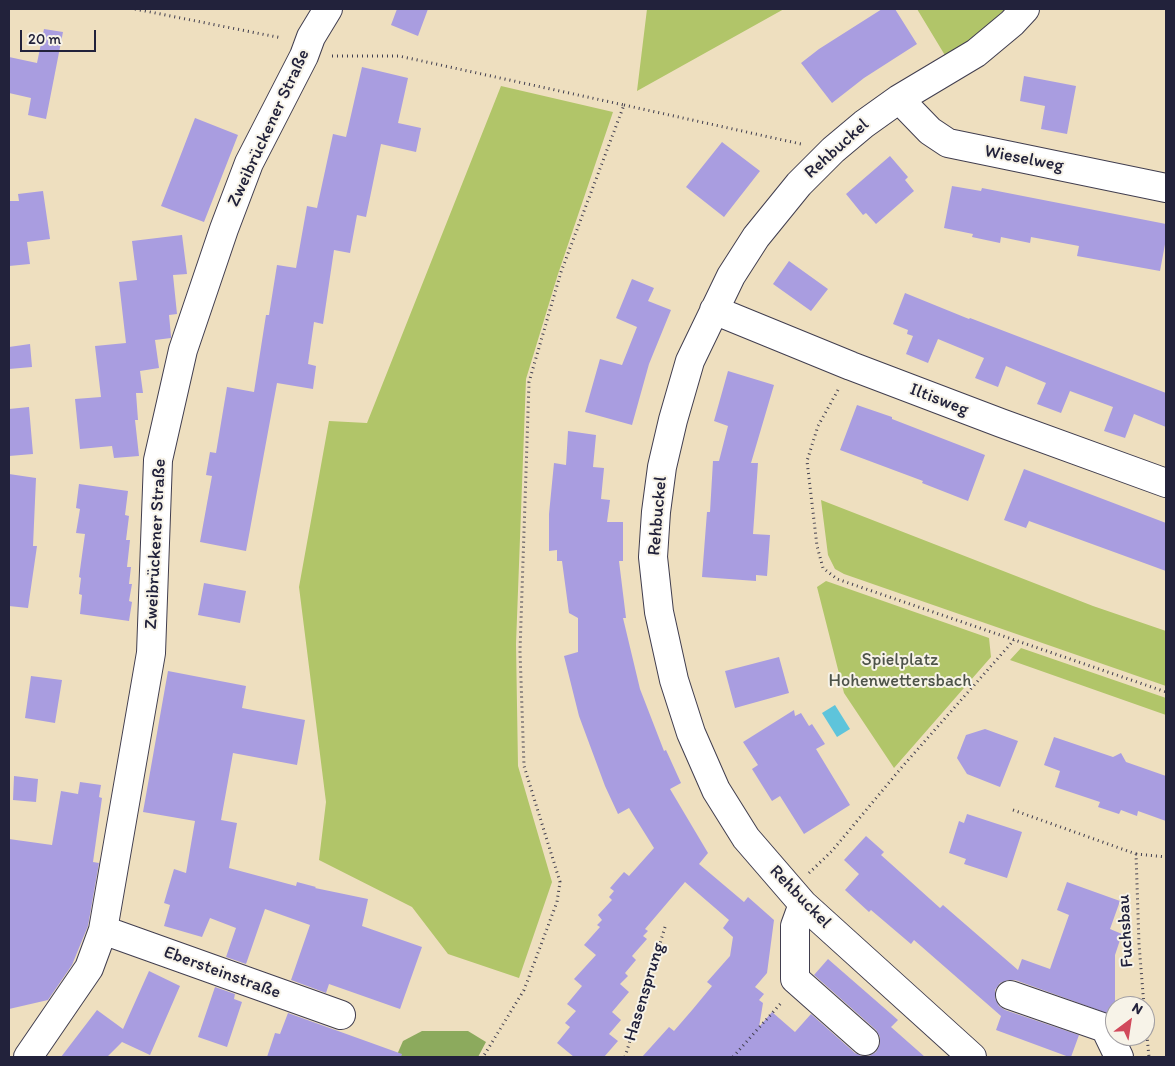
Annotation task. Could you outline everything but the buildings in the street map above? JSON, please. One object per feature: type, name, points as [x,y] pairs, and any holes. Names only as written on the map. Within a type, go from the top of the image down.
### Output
[{"type":"street","points":[[301,9],[307,46]]},
{"type":"street","name":"Zweibrückener Straße","points":[[28,1057],[89,968],[104,930],[151,653],[158,460],[183,350],[249,163],[307,46],[328,9]]},
{"type":"street","name":"Rehbuckel","points":[[972,1057],[797,897],[746,838],[716,790],[691,733],[674,680],[658,612],[653,557],[662,467],[690,361],[731,276],[756,237],[798,184],[833,150],[898,99],[976,54],[1007,28],[1025,9]]},
{"type":"street","name":"Wieselweg","points":[[898,99],[930,131],[948,143],[1166,188]]},
{"type":"street","name":"Iltisweg","points":[[714,310],[851,366],[1166,483]]},
{"type":"street","points":[[797,897],[795,979],[865,1041]]},
{"type":"street","name":"Ebersteinstraße","points":[[104,930],[341,1015]]},
{"type":"street","points":[[1010,995],[1104,1028],[1119,1057]]},
{"type":"path","points":[[135,9],[273,36]]},
{"type":"path","points":[[307,46],[399,56],[833,150]]},
{"type":"path","points":[[484,1057],[524,990],[557,902],[560,882],[524,766],[520,651],[529,382],[561,272],[624,105]]},
{"type":"path","points":[[851,366],[818,426],[807,461],[817,546],[823,568],[838,579],[1166,692]]},
{"type":"path","points":[[797,897],[832,851],[902,767],[1014,640]]},
{"type":"path","points":[[1013,810],[1136,854],[1166,856]]},
{"type":"path","name":"Fuchsbau","points":[[1136,854],[1139,944],[1143,996]]},
{"type":"path","name":"Hasensprung","points":[[625,1057],[665,927]]},
{"type":"path","points":[[733,1057],[779,1007],[795,979]]},
{"type":"green space","points":[[647,9],[784,9],[637,91]]},
{"type":"green space","points":[[917,9],[1005,9],[970,42],[946,57]]},
{"type":"green space","points":[[501,86],[613,112],[558,274],[526,379],[516,644],[518,766],[552,882],[519,978],[448,954],[412,907],[319,860],[326,802],[299,587],[329,421],[367,423]]},
{"type":"green space","points":[[821,500],[1093,606],[1166,631],[1166,686],[844,574],[835,569],[828,555]]},
{"type":"green space","name":"Spielplatz Hohenwettersbach","points":[[826,581],[989,638],[991,657],[894,768],[844,693],[817,587]]},
{"type":"green space","points":[[1021,648],[1166,698],[1166,715],[1010,660]]},
{"type":"green space","points":[[422,1031],[468,1031],[486,1042],[478,1057],[396,1057],[403,1041]]},
{"type":"water","points":[[835,705],[850,729],[837,737],[822,713]]}]
